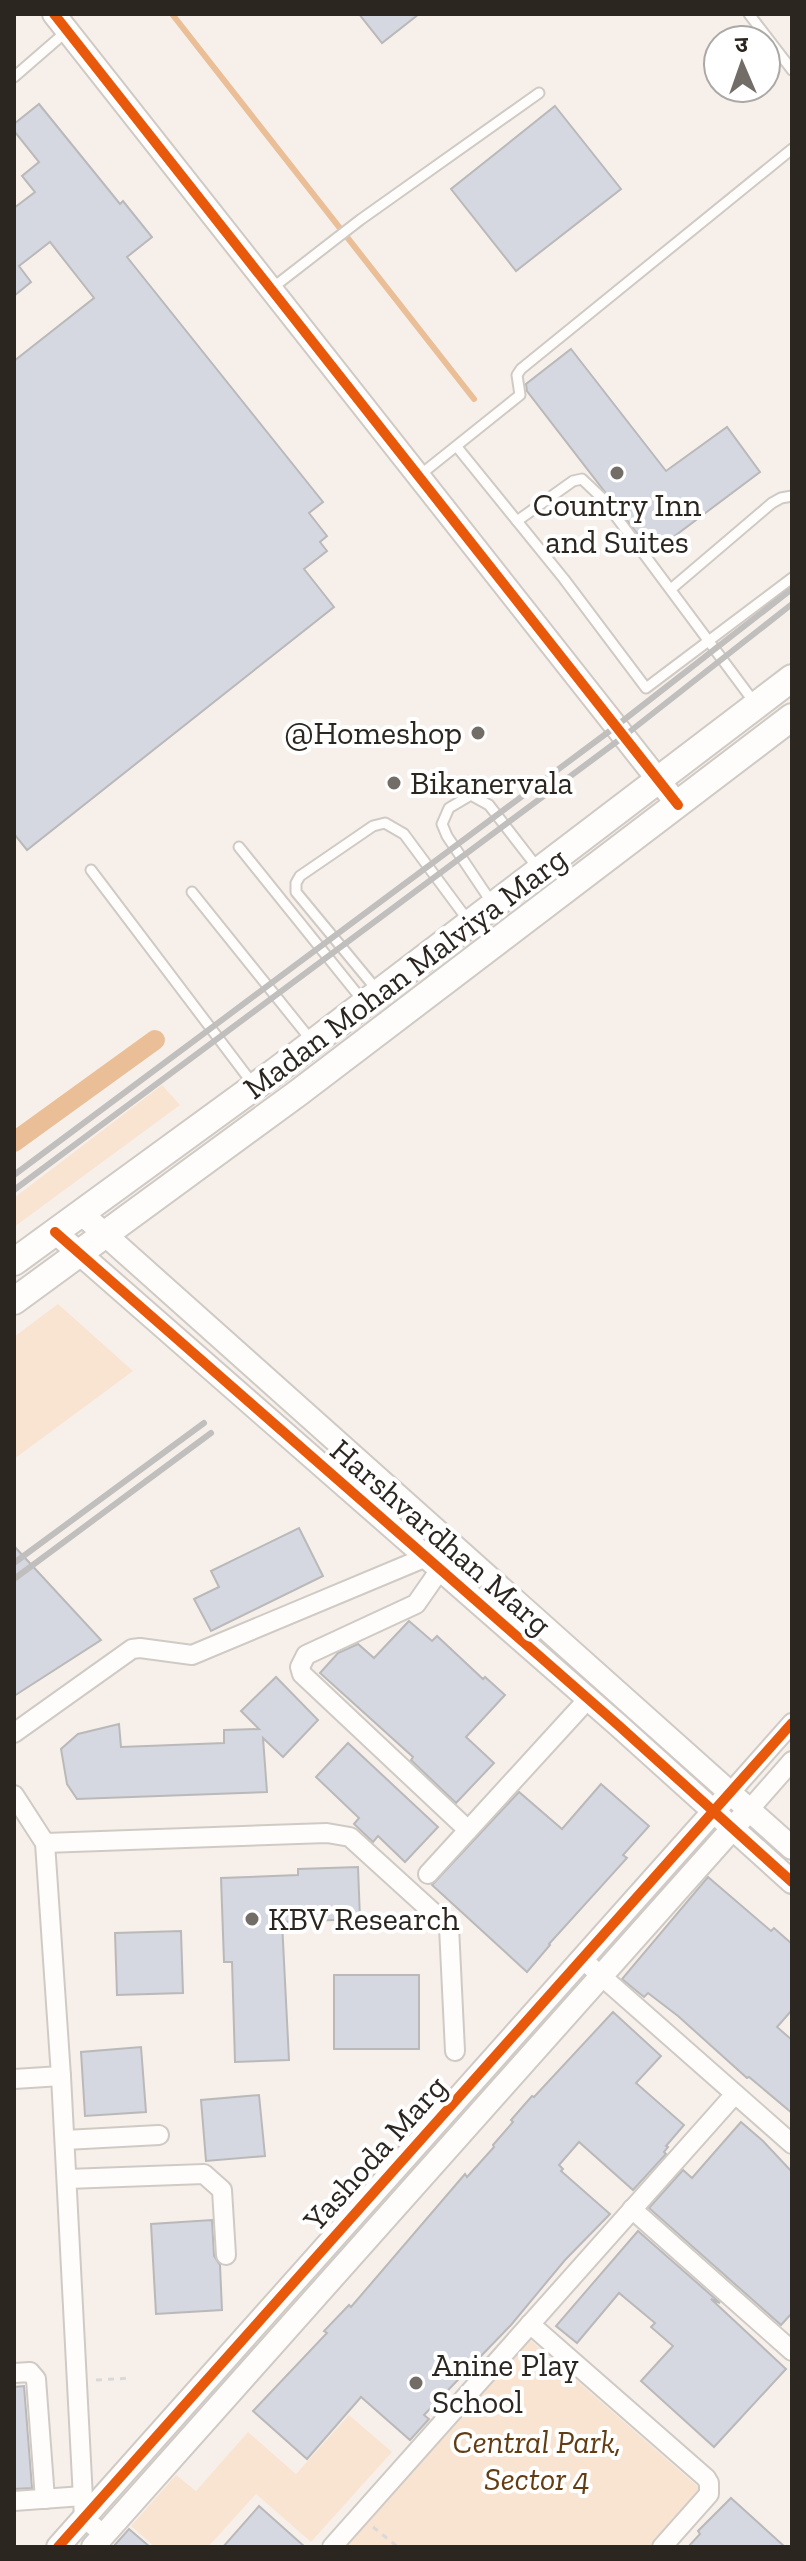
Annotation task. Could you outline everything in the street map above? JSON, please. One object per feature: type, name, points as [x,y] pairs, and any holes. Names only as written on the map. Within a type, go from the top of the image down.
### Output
[{"type":"main road","name":"Madan Mohan Malviya Marg","points":[[14,1262],[314,1043],[792,678]]},
{"type":"main road","name":"Madan Mohan Malviya Marg","points":[[14,1301],[298,1093],[792,717]]},
{"type":"street","points":[[60,23],[678,805]]},
{"type":"street","name":"Harshvardhan Marg","points":[[81,1213],[792,1848]]},
{"type":"street","name":"Harshvardhan Marg","points":[[55,1232],[792,1882]]},
{"type":"street","points":[[14,1733],[132,1649],[192,1655],[432,1564]]},
{"type":"street","points":[[432,1564],[416,1604],[306,1655],[300,1667],[302,1674],[468,1830]]},
{"type":"street","points":[[428,1874],[588,1699]]},
{"type":"street","points":[[730,1793],[792,1723]]},
{"type":"street","points":[[749,1810],[792,1761]]},
{"type":"street","name":"Yashoda Marg","points":[[58,2547],[84,2507],[730,1793]]},
{"type":"street","points":[[14,1795],[45,1843],[65,2140],[84,2507],[98,2541]]},
{"type":"street","name":"Yashoda Marg","points":[[98,2541],[749,1810]]},
{"type":"street","points":[[45,1843],[327,1833],[350,1837],[449,1927],[455,2051]]},
{"type":"street","points":[[582,1959],[792,2144]]},
{"type":"street","points":[[14,2079],[61,2076]]},
{"type":"street","points":[[332,2547],[735,2094]]},
{"type":"street","points":[[65,2140],[159,2135]]},
{"type":"street","points":[[67,2179],[204,2174],[222,2190],[226,2255]]},
{"type":"street","points":[[632,2209],[792,2351]]},
{"type":"street","points":[[530,2324],[709,2483],[709,2494],[662,2547]]},
{"type":"street","points":[[14,2373],[30,2372],[36,2376],[45,2499]]},
{"type":"street","points":[[14,2501],[45,2499],[84,2507]]},
{"type":"lane","points":[[749,14],[792,70]]},
{"type":"lane","points":[[14,77],[60,23]]},
{"type":"lane","points":[[271,289],[360,220],[539,93]]},
{"type":"lane","points":[[420,475],[520,395],[517,375],[521,369],[792,149]]},
{"type":"lane","points":[[457,447],[646,688],[792,578]]},
{"type":"lane","points":[[517,521],[573,481],[582,479],[603,499],[756,705]]},
{"type":"lane","points":[[671,589],[772,503],[792,496]]},
{"type":"lane","points":[[494,906],[447,836],[442,824],[449,808],[471,795],[489,805],[540,872]]},
{"type":"lane","points":[[372,998],[296,892],[300,876],[373,826],[385,823],[404,834],[470,924]]},
{"type":"lane","points":[[239,847],[372,998]]},
{"type":"lane","points":[[91,870],[255,1086]]},
{"type":"lane","points":[[192,892],[314,1043]]},
{"type":"path","points":[[76,2382],[132,2378]]},
{"type":"path","points":[[368,2523],[398,2547]]},
{"type":"green space","points":[[162,1085],[180,1105],[14,1227],[14,1198]]},
{"type":"green space","points":[[58,1304],[133,1371],[14,1459],[14,1337]]},
{"type":"green space","name":"Central Park, Sector 4","points":[[528,2338],[703,2491],[651,2547],[346,2547]]},
{"type":"green space","points":[[349,2415],[392,2452],[311,2542],[256,2494],[208,2547],[155,2547],[131,2526],[176,2475],[196,2491],[248,2432],[296,2474]]},
{"type":"building","points":[[359,14],[419,14],[382,43]]},
{"type":"building","points":[[39,104],[120,204],[123,201],[152,237],[127,257],[323,502],[309,513],[327,536],[320,542],[327,551],[304,569],[334,607],[27,850],[14,834],[14,361],[94,298],[50,242],[19,266],[31,282],[14,296],[14,208],[35,192],[22,176],[39,162],[14,131],[14,124]]},
{"type":"building","points":[[555,106],[621,189],[516,271],[451,189]]},
{"type":"building","points":[[571,349],[666,471],[727,427],[760,472],[652,553],[527,391],[526,384]]},
{"type":"building","points":[[299,1528],[323,1576],[211,1631],[194,1599],[219,1587],[211,1571]]},
{"type":"building","points":[[14,1546],[101,1640],[14,1696]]},
{"type":"building","points":[[409,1621],[432,1641],[437,1636],[505,1695],[466,1737],[494,1763],[456,1803],[411,1760],[413,1757],[320,1673],[338,1653],[358,1644],[374,1658]]},
{"type":"building","points":[[276,1677],[318,1720],[283,1757],[263,1738],[267,1792],[77,1799],[67,1784],[61,1749],[78,1734],[119,1724],[121,1747],[224,1743],[224,1730],[259,1729],[241,1711]]},
{"type":"building","points":[[348,1743],[438,1827],[405,1862],[378,1836],[373,1842],[354,1824],[359,1818],[316,1777]]},
{"type":"building","points":[[601,1784],[649,1826],[623,1855],[627,1858],[527,1972],[432,1885],[519,1792],[562,1829]]},
{"type":"building","points":[[358,1867],[360,1919],[282,1922],[289,2060],[235,2062],[232,1962],[224,1962],[221,1878],[298,1875],[298,1869]]},
{"type":"building","points":[[708,1877],[771,1931],[774,1928],[792,1944],[792,2010],[777,2027],[792,2040],[792,2113],[747,2078],[678,2016],[648,1993],[644,1997],[622,1979]]},
{"type":"building","points":[[181,1931],[183,1993],[117,1995],[115,1933]]},
{"type":"building","points":[[334,1975],[419,1975],[419,2049],[334,2049]]},
{"type":"building","points":[[613,2012],[661,2056],[636,2083],[684,2125],[666,2146],[666,2154],[633,2190],[579,2142],[559,2165],[563,2169],[561,2171],[610,2214],[565,2260],[511,2325],[424,2415],[429,2419],[410,2440],[361,2397],[307,2459],[253,2411],[327,2333],[324,2331],[349,2305],[351,2307],[465,2174],[467,2177],[494,2147],[513,2122],[511,2120],[532,2096]]},
{"type":"building","points":[[141,2047],[146,2112],[85,2116],[81,2052]]},
{"type":"building","points":[[259,2095],[265,2156],[206,2161],[201,2100]]},
{"type":"building","points":[[741,2122],[792,2172],[792,2313],[781,2325],[649,2208],[683,2170],[692,2178]]},
{"type":"building","points":[[212,2220],[214,2256],[220,2265],[222,2310],[156,2314],[151,2224]]},
{"type":"building","points":[[638,2231],[720,2303],[711,2299],[786,2369],[714,2447],[641,2381],[673,2346],[651,2327],[655,2323],[619,2293],[577,2343],[556,2326]]},
{"type":"building","points":[[24,2386],[32,2488],[14,2489],[14,2387]]},
{"type":"building","points":[[731,2498],[785,2547],[688,2547],[700,2534],[698,2531]]},
{"type":"building","points":[[259,2506],[305,2547],[223,2547]]},
{"type":"building","points":[[129,2529],[150,2547],[113,2547]]},
{"type":"waterway","points":[[172,14],[474,399]]},
{"type":"waterway","points":[[14,1142],[155,1040]]},
{"type":"railway","points":[[14,1175],[611,730],[792,589]]},
{"type":"railway","points":[[14,1190],[619,740],[792,604]]},
{"type":"railway","points":[[14,1563],[204,1423]]},
{"type":"railway","points":[[14,1579],[211,1433]]},
{"type":"cycle path","points":[[54,14],[678,805]]},
{"type":"cycle path","points":[[55,1232],[618,1725],[792,1882]]},
{"type":"cycle path","points":[[58,2547],[792,1723]]},
{"type":"place","name":"Country Inn and Suites","points":[[617,473]]},
{"type":"place","name":"@Homeshop","points":[[478,733]]},
{"type":"place","name":"Bikanervala","points":[[394,783]]},
{"type":"place","name":"KBV Research","points":[[252,1919]]},
{"type":"place","name":"Anine Play School","points":[[416,2383]]}]
